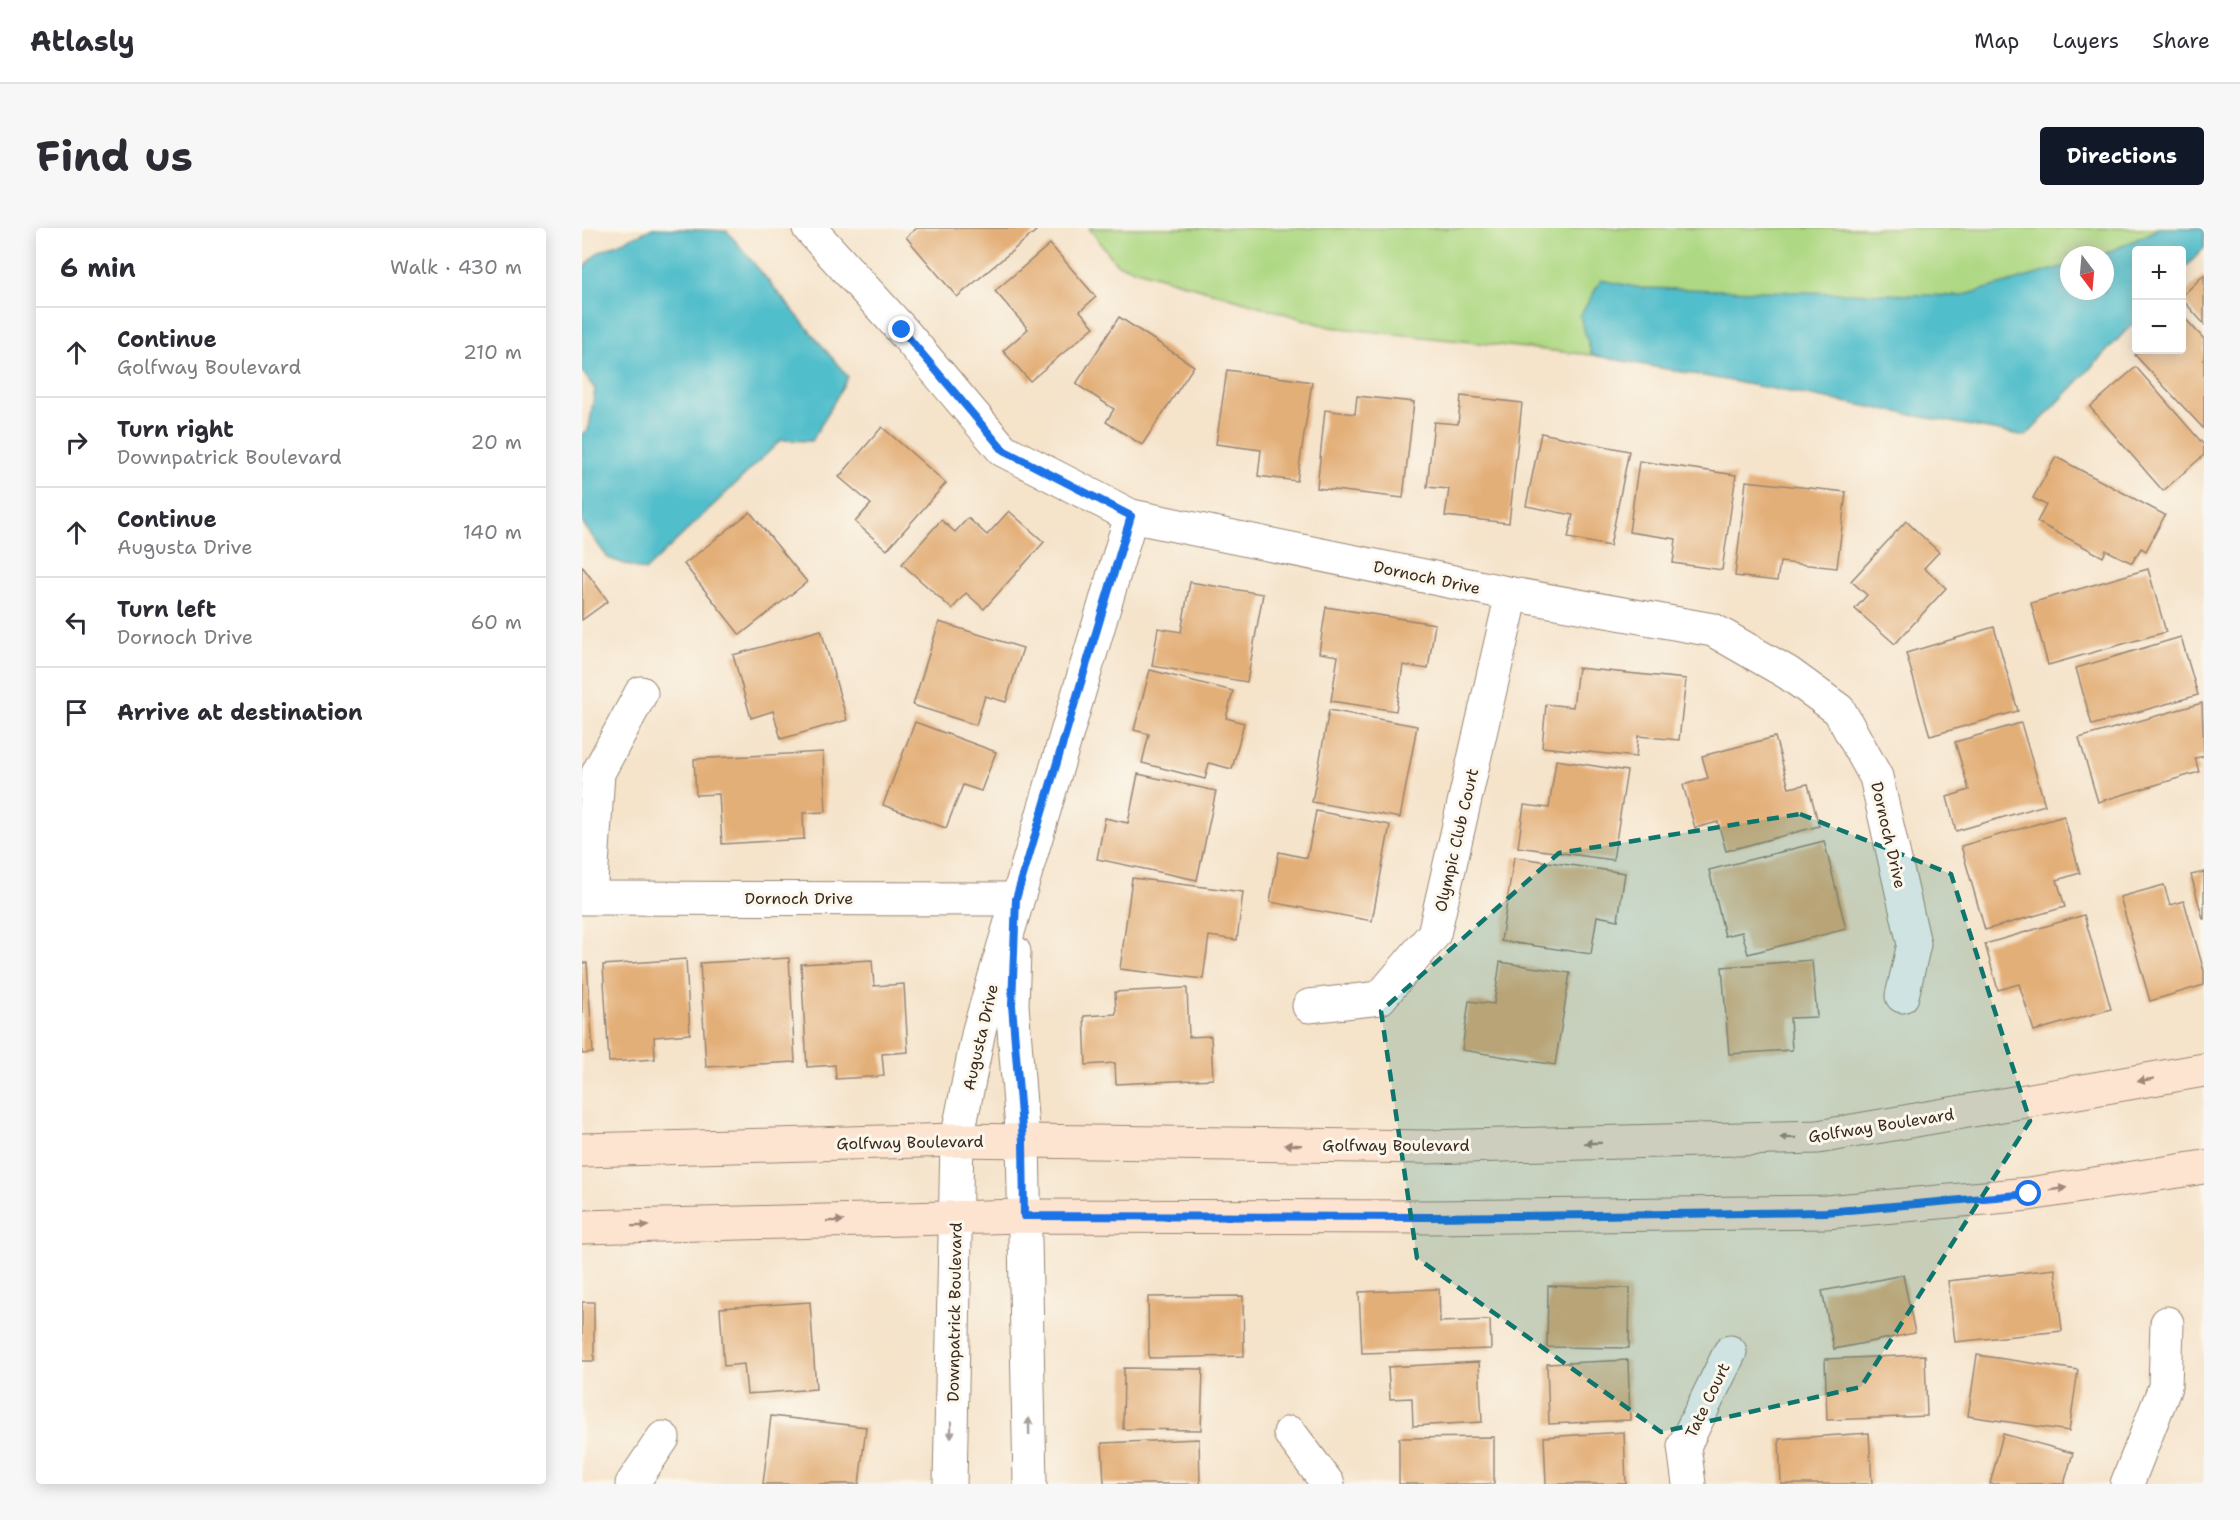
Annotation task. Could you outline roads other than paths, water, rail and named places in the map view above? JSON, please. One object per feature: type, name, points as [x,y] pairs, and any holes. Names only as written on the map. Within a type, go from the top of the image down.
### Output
[{"type":"street","name":"Dornoch Drive","points":[[809,228],[902,330],[1003,450],[1131,516],[1512,594],[1713,630],[1788,673],[1839,710],[1876,777],[1914,944],[1902,996]]},
{"type":"street","name":"Augusta Drive","points":[[957,1140],[979,1030],[1131,516]]},
{"type":"street","name":"Olympic Club Court","points":[[1309,1006],[1380,998],[1434,934],[1512,594]]},
{"type":"street","points":[[586,897],[598,774],[641,693]]},
{"type":"street","name":"Dornoch Drive","points":[[586,897],[1016,899]]},
{"type":"street","name":"Augusta Drive","points":[[1016,899],[1012,1005],[1023,1141]]},
{"type":"street","name":"Golfway Boulevard","points":[[582,1150],[957,1140],[1427,1147],[1818,1137],[2204,1070]]},
{"type":"street","name":"Downpatrick Boulevard","points":[[950,1484],[957,1140]]},
{"type":"street","points":[[1023,1141],[1030,1484]]},
{"type":"street","points":[[582,1227],[1024,1216],[1430,1217],[1826,1212],[2029,1194],[2204,1167]]},
{"type":"street","points":[[2127,1484],[2165,1387],[2167,1323]]},
{"type":"street","name":"Tate Court","points":[[1689,1484],[1684,1446],[1730,1352]]},
{"type":"street","points":[[1290,1433],[1328,1484]]},
{"type":"street","points":[[632,1484],[663,1438]]},
{"type":"water","points":[[653,228],[727,231],[848,377],[812,441],[781,440],[645,571],[608,558],[582,522],[582,434],[589,428],[595,389],[582,371],[582,270],[597,253]]},
{"type":"water","points":[[2155,228],[2204,228],[2204,248],[2186,267],[2186,246],[2132,246],[2132,324],[2026,436],[1592,355],[1580,316],[1601,280],[1641,288],[1961,296],[2060,268],[2060,300],[2114,300],[2114,250],[2155,231]]}]
